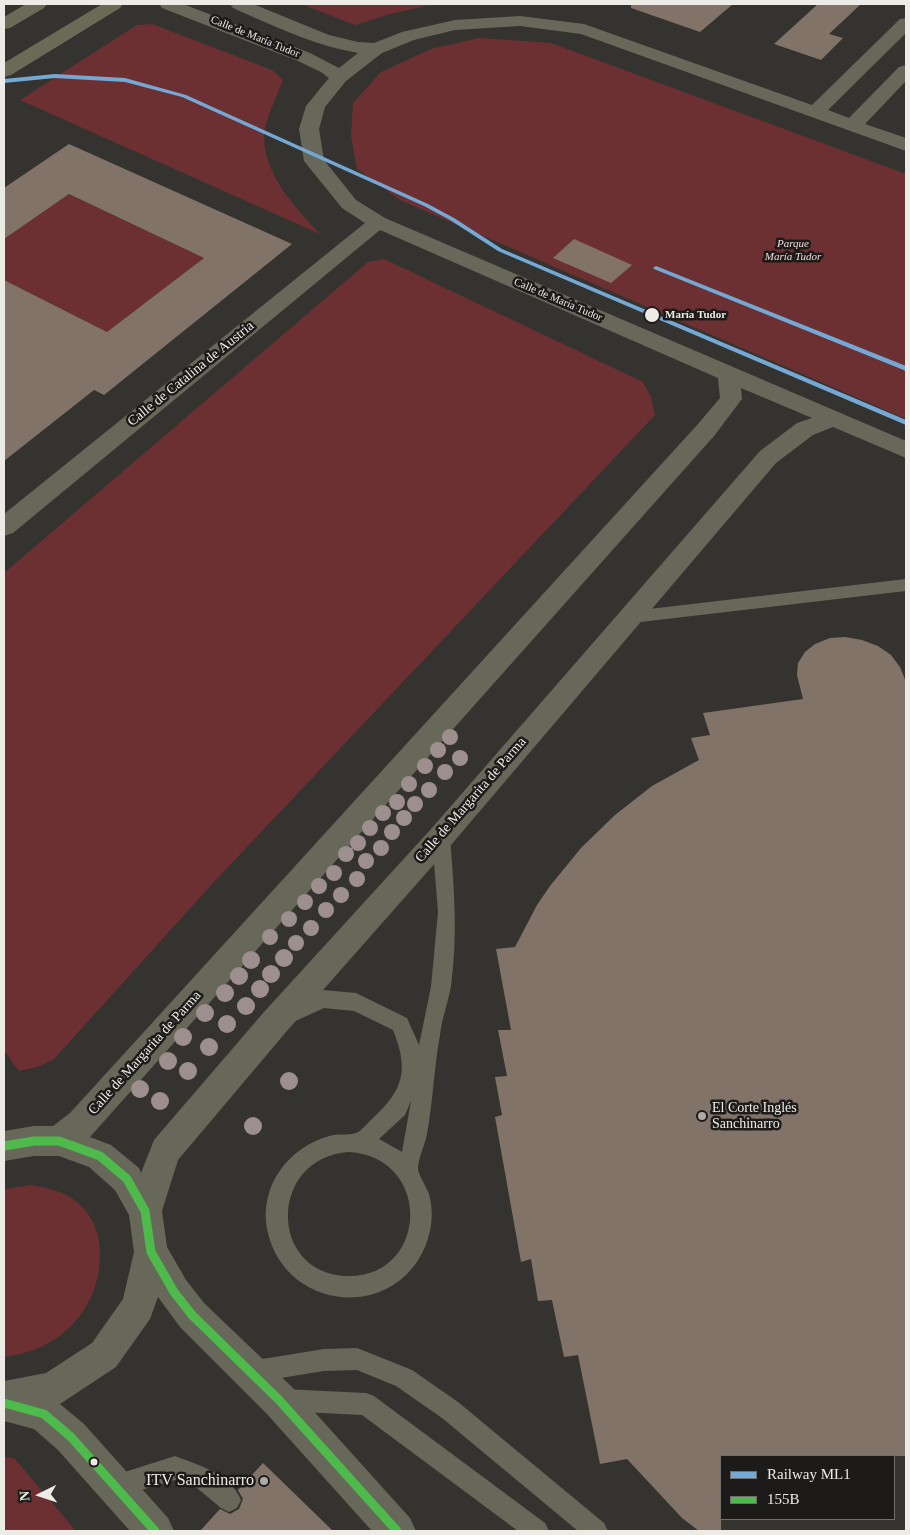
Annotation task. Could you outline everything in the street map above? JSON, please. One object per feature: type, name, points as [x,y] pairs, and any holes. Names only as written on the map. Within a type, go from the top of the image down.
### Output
[{"type":"street","points":[[4,24],[38,4]]},
{"type":"street","points":[[4,72],[114,4]]},
{"type":"street","name":"Calle de María Tudor","points":[[168,4],[304,57],[328,68],[339,77]]},
{"type":"street","name":"Calle de María Tudor","points":[[238,4],[326,41],[355,49],[376,49]]},
{"type":"street","name":"Calle de María Tudor","points":[[906,144],[584,29],[520,21],[455,25],[408,36],[376,49],[339,77],[316,106],[309,129],[314,161],[349,204],[378,222],[906,450]]},
{"type":"street","points":[[816,111],[906,23]]},
{"type":"street","points":[[853,125],[906,71]]},
{"type":"street","name":"Calle de Catalina de Austria","points":[[4,527],[378,222]]},
{"type":"street","name":"Calle de Margarita de Parma","points":[[60,1141],[81,1124],[706,430],[731,399],[728,373]]},
{"type":"street","name":"Calle de Margarita de Parma","points":[[145,1211],[165,1151],[275,1022],[441,837],[768,457],[805,429],[833,419]]},
{"type":"street","points":[[4,1146],[34,1141],[60,1141],[100,1156],[127,1180],[145,1211],[151,1252],[174,1292],[192,1315],[279,1400],[397,1531]]},
{"type":"street","points":[[4,1399],[53,1389],[104,1355],[138,1307],[151,1252]]},
{"type":"street","points":[[4,1402],[44,1414],[71,1437],[155,1531]]},
{"type":"lane","points":[[632,617],[906,585]]},
{"type":"lane","points":[[408,1169],[418,1133],[430,1033],[441,987],[447,912],[441,837]]},
{"type":"lane","points":[[275,1022],[324,999],[356,1002],[400,1024],[411,1051],[411,1078],[398,1108],[360,1144]]},
{"type":"lane","points":[[360,1144],[378,1148],[394,1156],[408,1169],[420,1190],[423,1214],[418,1239],[405,1261],[385,1277],[360,1286],[335,1287],[310,1278],[292,1262],[279,1241],[276,1216],[280,1192],[294,1171],[312,1154],[335,1145],[360,1144]]},
{"type":"lane","points":[[250,1372],[324,1360],[357,1359],[404,1378],[450,1410],[596,1531]]},
{"type":"lane","points":[[279,1400],[366,1404],[536,1531]]},
{"type":"lane","points":[[114,1486],[175,1468],[205,1479],[229,1500]]},
{"type":"green space","points":[[301,4],[444,4],[390,14],[355,25]]},
{"type":"green space","points":[[152,24],[272,70],[283,80],[265,130],[265,150],[269,164],[283,190],[291,202],[320,234],[20,100],[137,25]]},
{"type":"green space","name":"Parque María Tudor","points":[[479,38],[551,43],[906,174],[906,419],[400,200],[357,169],[351,136],[353,103],[381,72],[431,49]]},
{"type":"green space","points":[[69,194],[204,258],[107,332],[4,280],[4,239]]},
{"type":"green space","points":[[384,259],[643,382],[651,397],[655,415],[213,883],[54,1059],[37,1067],[19,1071],[4,1050],[4,573],[368,262]]},
{"type":"green space","points":[[31,1185],[67,1195],[77,1202],[88,1215],[96,1229],[100,1245],[100,1262],[92,1295],[84,1310],[67,1330],[51,1342],[33,1350],[4,1357],[4,1189]]},
{"type":"green space","points":[[4,1457],[14,1458],[76,1531],[4,1531]]},
{"type":"building","points":[[631,4],[733,4],[700,32],[631,8]]},
{"type":"building","points":[[818,4],[861,4],[829,34],[843,38],[821,60],[774,44]]},
{"type":"building","points":[[69,144],[292,244],[104,395],[94,390],[4,461],[4,280],[107,332],[204,258],[69,194],[4,239],[4,188]]},
{"type":"building","points":[[574,239],[632,265],[611,283],[553,258]]},
{"type":"building","name":"El Corte Inglés Sanchinarro","points":[[845,637],[862,640],[878,646],[891,655],[900,667],[906,682],[906,1456],[720,1455],[721,1531],[699,1531],[682,1518],[627,1459],[600,1464],[578,1355],[564,1357],[552,1300],[538,1301],[531,1259],[521,1262],[495,1117],[502,1115],[495,1077],[507,1076],[498,1030],[511,1030],[496,949],[515,947],[537,905],[550,886],[581,848],[615,815],[652,786],[699,760],[691,738],[710,735],[703,713],[803,699],[797,675],[798,663],[805,652],[815,644],[830,638]]},
{"type":"building","name":"ITV Sanchinarro","points":[[263,1463],[333,1531],[200,1531],[220,1509],[230,1514],[239,1509],[243,1499],[238,1490]]},
{"type":"rail line","name":"ML1","points":[[4,81],[55,76],[125,80],[184,96],[426,205],[452,219],[500,250],[906,423]]},
{"type":"rail line","name":"ML1","points":[[656,268],[906,369]]},
{"type":"transit line","name":"155B","points":[[4,1146],[34,1141],[59,1141],[100,1156],[127,1179],[145,1211],[151,1252],[174,1292],[192,1315],[279,1400],[397,1531]]},
{"type":"transit line","name":"155B","points":[[4,1403],[44,1414],[71,1437],[155,1531]]},
{"type":"place","name":"María Tudor","points":[[652,315]]},
{"type":"place","name":"El Corte Inglés Sanchinarro","points":[[702,1116]]},
{"type":"place","name":"ITV Sanchinarro","points":[[264,1481]]}]
